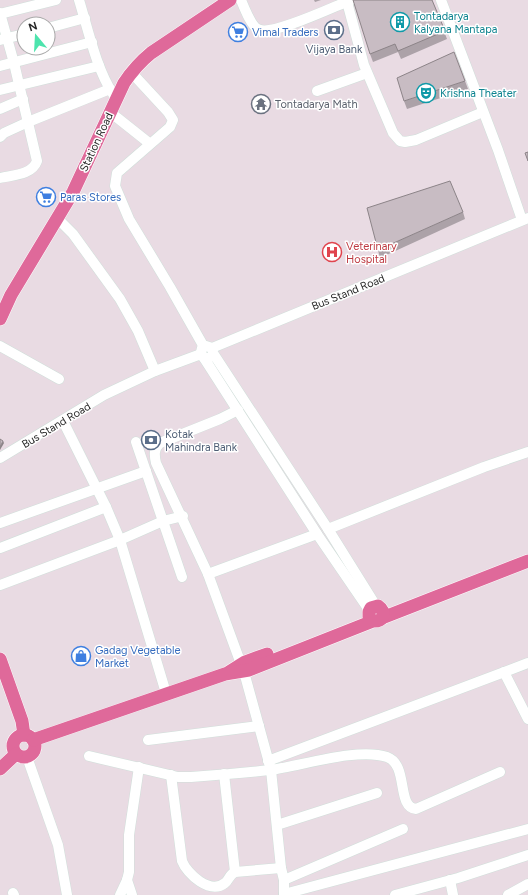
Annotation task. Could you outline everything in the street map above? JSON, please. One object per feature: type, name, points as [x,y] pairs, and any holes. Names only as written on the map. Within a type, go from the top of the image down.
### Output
[{"type":"main road","name":"Station Road","points":[[0,319],[11,295],[73,192],[110,112],[113,94],[140,62],[151,53],[227,1]]},
{"type":"main road","points":[[21,755],[12,747],[14,740],[20,735],[29,737],[86,723],[166,693],[242,668],[375,613],[528,555]]},
{"type":"main road","points":[[375,613],[528,561]]},
{"type":"main road","points":[[0,659],[22,722],[35,747],[33,752],[21,755],[0,769]]},
{"type":"street","points":[[0,178],[26,172],[33,168],[36,165],[37,156],[14,63],[4,39],[0,14],[56,0]]},
{"type":"street","points":[[0,137],[4,133],[28,122],[113,94],[99,66],[79,0]]},
{"type":"street","points":[[241,0],[254,27],[263,31],[270,31],[288,25],[349,1],[367,74],[393,134],[400,141],[405,142],[416,140],[483,112]]},
{"type":"street","points":[[441,0],[525,219]]},
{"type":"street","points":[[56,26],[85,18]]},
{"type":"street","points":[[4,39],[16,36]]},
{"type":"street","points":[[0,66],[92,42]]},
{"type":"street","points":[[0,90],[99,66]]},
{"type":"street","points":[[131,72],[168,112],[173,120],[170,127],[117,173],[115,186],[129,219],[170,287],[238,410],[317,534],[375,613]]},
{"type":"street","points":[[317,91],[367,74]]},
{"type":"street","points":[[0,109],[23,99]]},
{"type":"street","points":[[110,112],[149,144]]},
{"type":"street","points":[[57,218],[73,234],[120,299],[138,331],[155,371]]},
{"type":"street","name":"Bus Stand Road","points":[[0,458],[104,395],[155,371],[207,352],[525,219]]},
{"type":"street","points":[[0,346],[60,379]]},
{"type":"street","points":[[207,352],[328,529],[375,613]]},
{"type":"street","points":[[238,410],[220,419],[160,443],[156,448],[154,455],[208,574],[242,668],[270,766],[284,880],[284,895],[528,829]]},
{"type":"street","points":[[63,421],[97,488],[120,540],[166,693]]},
{"type":"street","points":[[136,442],[182,577]]},
{"type":"street","points":[[328,529],[484,467],[528,452]]},
{"type":"street","points":[[0,523],[146,471]]},
{"type":"street","points":[[0,548],[106,507]]},
{"type":"street","points":[[0,585],[120,540],[164,521],[182,516]]},
{"type":"street","points":[[208,574],[317,534]]},
{"type":"street","points":[[270,766],[528,663]]},
{"type":"street","points":[[504,672],[528,719]]},
{"type":"street","points":[[148,740],[259,726]]},
{"type":"street","points":[[89,756],[171,775],[191,777],[224,774],[352,755],[366,754],[387,757],[394,761],[399,771],[405,799],[411,808],[416,808],[500,772]]},
{"type":"street","points":[[21,755],[58,845],[67,895]]},
{"type":"street","points":[[120,895],[129,872],[129,835],[139,767]]},
{"type":"street","points":[[224,774],[235,872]]},
{"type":"street","points":[[171,775],[182,861],[184,866],[202,884],[210,886],[224,884],[231,874],[235,872],[282,868]]},
{"type":"street","points":[[277,825],[377,794]]},
{"type":"street","points":[[284,880],[404,829]]},
{"type":"street","points":[[395,895],[450,880],[528,854]]},
{"type":"street","points":[[127,880],[132,895]]},
{"type":"street","points":[[450,880],[453,895]]},
{"type":"street","points":[[508,895],[528,884]]},
{"type":"building","name":"Tontadarya Kalyana Mantapa","points":[[353,0],[432,0],[445,31],[398,51],[395,44],[370,54]]},
{"type":"building","name":"Krishna Theater","points":[[454,52],[465,81],[404,101],[397,78]]},
{"type":"building","points":[[528,152],[528,161],[525,153]]},
{"type":"building","points":[[450,181],[463,212],[378,250],[367,208]]},
{"type":"building","points":[[0,439],[3,441],[0,447]]},
{"type":"place","name":"Tontadarya Kalyana Mantapa","points":[[400,22]]},
{"type":"place","name":"Vijaya Bank","points":[[334,30]]},
{"type":"place","name":"Vimal Traders","points":[[238,32]]},
{"type":"place","name":"Krishna Theater","points":[[426,93]]},
{"type":"place","name":"Tontadarya Math","points":[[261,104]]},
{"type":"place","name":"Paras Stores","points":[[46,197]]},
{"type":"place","name":"Veterinary Hospital","points":[[332,252]]},
{"type":"place","name":"Kotak Mahindra Bank","points":[[151,440]]},
{"type":"place","name":"Gadag Vegetable Market","points":[[81,656]]}]
